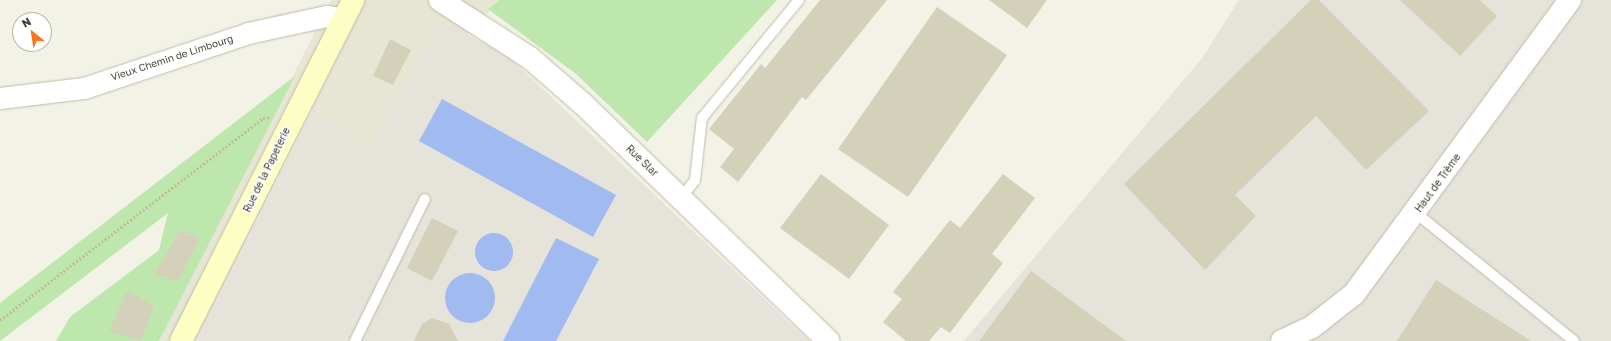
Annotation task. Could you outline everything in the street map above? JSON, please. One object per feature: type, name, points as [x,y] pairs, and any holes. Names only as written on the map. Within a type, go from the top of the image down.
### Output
[{"type":"main road","name":"Rue de la Papeterie","points":[[181,341],[348,9]]},
{"type":"street","name":"Rue Slar","points":[[440,0],[530,58],[583,104],[828,341]]},
{"type":"street","name":"Haut de Trème","points":[[1282,341],[1312,327],[1354,294],[1416,213],[1570,0]]},
{"type":"street","name":"Vieux Chemin de Limbourg","points":[[0,98],[84,88],[248,33],[326,16],[348,9]]},
{"type":"lane","points":[[681,198],[695,180],[702,118],[799,0]]},
{"type":"lane","points":[[355,341],[425,199]]},
{"type":"lane","points":[[1416,213],[1574,341]]},
{"type":"path","points":[[0,320],[263,118],[293,117]]},
{"type":"shaded area","points":[[331,0],[500,0],[467,35],[440,20],[372,151],[312,109],[197,341],[159,341]]},
{"type":"shaded area","points":[[1239,0],[1611,0],[1611,341],[964,341],[1203,57]]},
{"type":"shaded area","points":[[440,20],[509,57],[809,341],[197,341],[313,109],[372,151]]},
{"type":"green space","points":[[500,0],[777,0],[647,142],[576,74],[488,9]]},
{"type":"green space","points":[[295,76],[159,341],[56,341],[70,317],[159,250],[168,213],[0,341],[0,303]]},
{"type":"water","points":[[442,99],[616,195],[593,237],[419,141]]},
{"type":"water","points":[[494,233],[504,236],[510,242],[513,252],[510,262],[504,268],[494,271],[484,268],[478,262],[475,252],[478,242],[484,236]]},
{"type":"water","points":[[556,238],[599,259],[556,341],[503,341]]},
{"type":"water","points":[[470,273],[479,275],[488,280],[493,289],[495,298],[493,307],[488,316],[479,321],[470,323],[461,321],[452,316],[447,307],[445,298],[447,289],[452,280],[461,275]]},
{"type":"building","points":[[820,0],[887,0],[806,100],[802,97],[738,182],[720,167],[734,149],[709,129],[761,64],[765,68]]},
{"type":"building","points":[[989,0],[1047,0],[1027,28]]},
{"type":"building","points":[[1311,0],[1319,0],[1429,111],[1366,170],[1316,116],[1235,195],[1256,216],[1205,270],[1124,184]]},
{"type":"building","points":[[1400,0],[1480,0],[1497,16],[1460,56]]},
{"type":"building","points":[[937,7],[1007,55],[908,197],[838,149]]},
{"type":"building","points":[[390,39],[411,50],[393,85],[373,76]]},
{"type":"building","points":[[821,174],[889,225],[849,279],[780,228]]},
{"type":"building","points":[[1003,174],[1035,198],[992,254],[1003,263],[950,333],[941,327],[929,341],[906,341],[883,322],[902,299],[893,292],[950,220],[960,228]]},
{"type":"building","points":[[432,218],[458,231],[432,281],[407,268]]},
{"type":"building","points":[[180,230],[200,238],[178,281],[154,274]]},
{"type":"building","points":[[1031,271],[1126,341],[979,341]]},
{"type":"building","points":[[1436,280],[1531,341],[1397,341]]},
{"type":"building","points":[[127,291],[155,306],[140,341],[109,331]]},
{"type":"building","points":[[432,318],[449,324],[458,341],[414,341],[422,324]]}]
